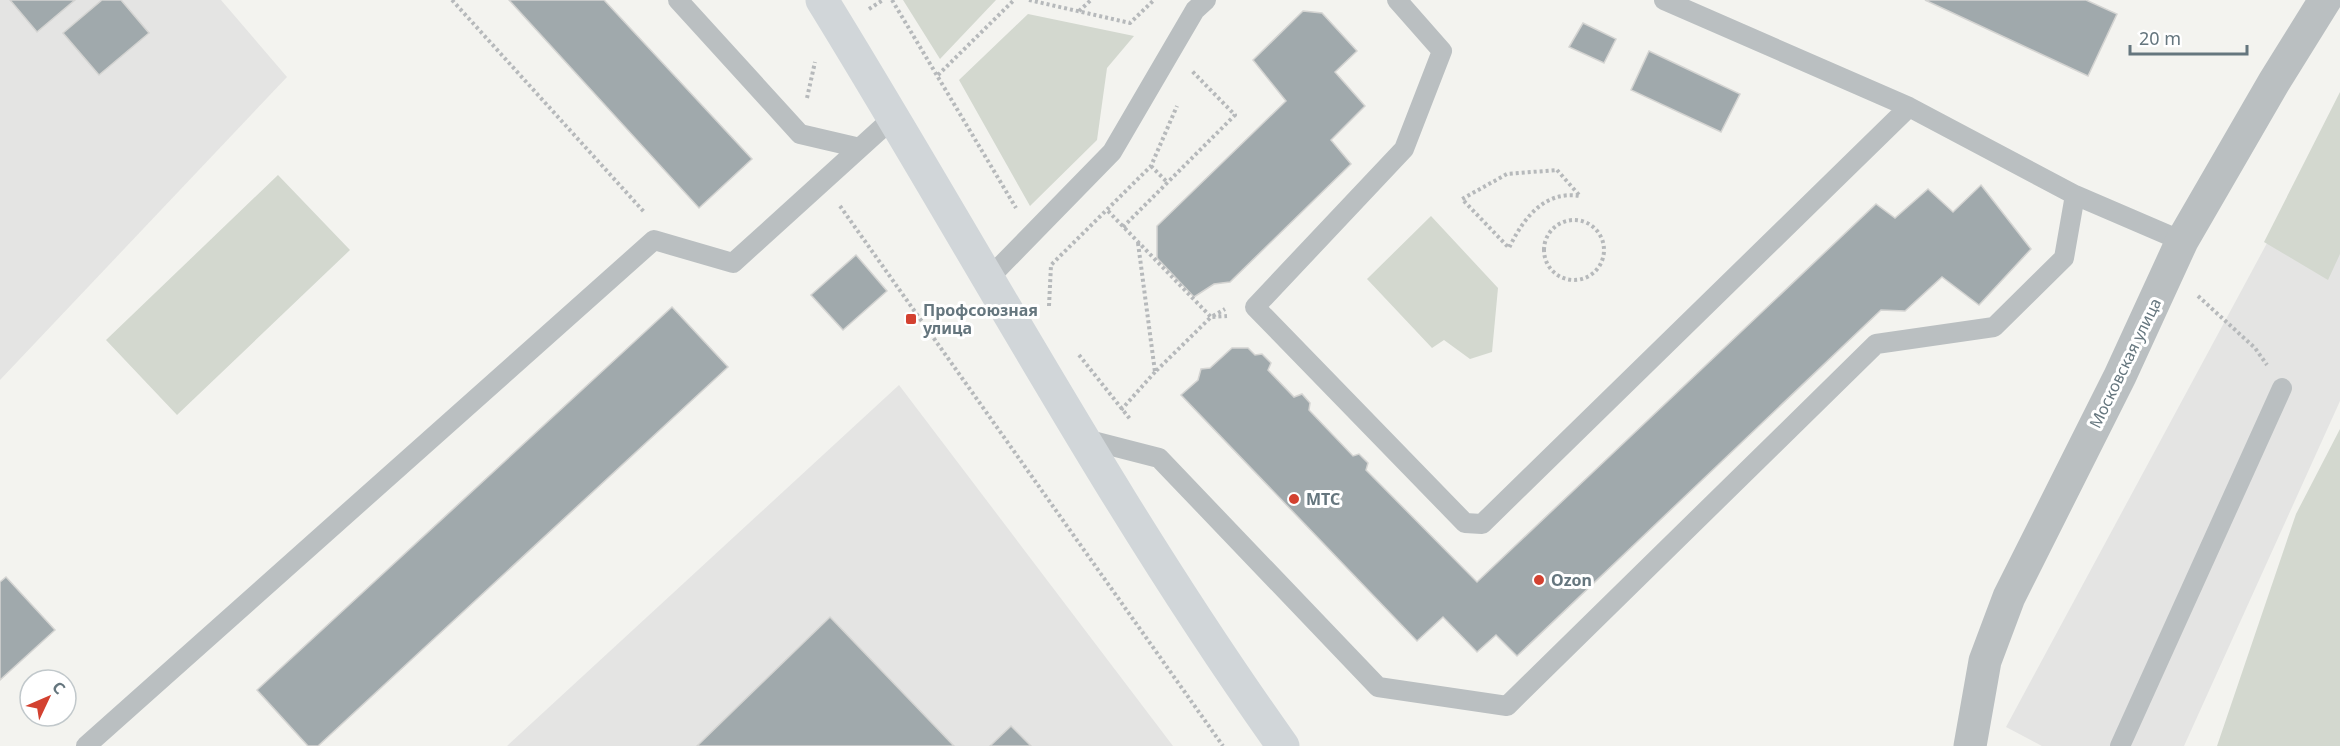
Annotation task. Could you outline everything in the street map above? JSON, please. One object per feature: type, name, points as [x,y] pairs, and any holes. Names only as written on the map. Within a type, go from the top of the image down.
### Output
[{"type":"main road","points":[[822,0],[1085,439],[1225,664],[1283,746]]},
{"type":"street","name":"Московская улица","points":[[1970,746],[1985,661],[2009,597],[2120,376],[2182,241],[2274,82],[2325,0]]},
{"type":"lane","points":[[678,0],[800,134],[860,148]]},
{"type":"lane","points":[[988,279],[1112,152],[1195,10],[1206,0]]},
{"type":"lane","points":[[1397,0],[1442,51],[1404,149],[1255,306],[1465,523],[1482,524],[1909,107]]},
{"type":"lane","points":[[1664,0],[1909,107],[2075,195],[2182,241]]},
{"type":"lane","points":[[86,746],[654,240],[734,263],[894,117]]},
{"type":"lane","points":[[1085,439],[1159,458],[1378,687],[1508,706],[1876,344],[1994,327],[2064,258],[2075,195]]},
{"type":"lane","points":[[2120,746],[2282,388]]},
{"type":"path","points":[[452,0],[655,224],[654,240]]},
{"type":"path","points":[[892,0],[1051,265]]},
{"type":"path","points":[[938,75],[1014,0]]},
{"type":"path","points":[[1029,0],[1130,23],[1154,0]]},
{"type":"path","points":[[1079,11],[1091,0]]},
{"type":"path","points":[[800,134],[817,53]]},
{"type":"path","points":[[1124,227],[1235,115],[1192,70]]},
{"type":"path","points":[[1152,166],[1167,182]]},
{"type":"path","points":[[1557,170],[1580,196],[1558,196],[1533,210],[1523,220],[1509,248],[1462,199],[1507,174],[1557,170]]},
{"type":"path","points":[[823,182],[1223,746]]},
{"type":"path","points":[[1108,211],[1211,317],[1232,316]]},
{"type":"path","points":[[1583,221],[1598,233],[1604,251],[1601,261],[1597,269],[1580,279],[1561,277],[1547,263],[1544,254],[1549,234],[1564,222],[1583,221]]},
{"type":"path","points":[[1138,243],[1155,372]]},
{"type":"path","points":[[2169,270],[2255,348],[2282,388]]},
{"type":"path","points":[[1121,410],[1155,372],[1211,317],[1230,307]]},
{"type":"shaded area","points":[[0,0],[221,0],[287,77],[0,380]]},
{"type":"shaded area","points":[[903,0],[996,0],[940,59]]},
{"type":"shaded area","points":[[1028,14],[1134,36],[1107,68],[1097,140],[1030,206],[959,80]]},
{"type":"shaded area","points":[[2340,92],[2340,254],[2328,280],[2264,242]]},
{"type":"shaded area","points":[[2321,143],[2340,153],[2340,401],[2184,746],[2042,746],[2006,727]]},
{"type":"shaded area","points":[[278,175],[350,250],[177,415],[106,340]]},
{"type":"shaded area","points":[[1431,216],[1498,288],[1492,352],[1470,359],[1444,340],[1432,348],[1367,279]]},
{"type":"shaded area","points":[[899,385],[1173,746],[507,746]]},
{"type":"shaded area","points":[[2340,429],[2340,746],[2217,746],[2296,514]]},
{"type":"building","points":[[10,0],[75,0],[37,32]]},
{"type":"building","points":[[102,0],[121,0],[149,33],[99,75],[63,33]]},
{"type":"building","points":[[509,0],[604,0],[752,159],[699,208]]},
{"type":"building","points":[[1925,0],[2086,0],[2117,14],[2088,76]]},
{"type":"building","points":[[1303,11],[1322,13],[1357,51],[1335,72],[1365,106],[1331,140],[1351,164],[1230,282],[1214,284],[1194,297],[1157,258],[1157,226],[1286,101],[1253,60]]},
{"type":"building","points":[[1583,23],[1616,39],[1604,63],[1569,47]]},
{"type":"building","points":[[1649,51],[1740,94],[1721,132],[1631,90]]},
{"type":"building","points":[[1981,185],[2031,249],[1979,305],[1942,277],[1905,311],[1881,310],[1517,656],[1496,635],[1477,652],[1443,617],[1417,641],[1181,395],[1198,380],[1201,369],[1210,368],[1232,348],[1248,348],[1255,355],[1262,354],[1271,363],[1268,370],[1294,397],[1302,394],[1310,403],[1309,410],[1353,456],[1359,454],[1368,463],[1366,470],[1477,582],[1876,204],[1895,218],[1928,189],[1953,212]]},
{"type":"building","points":[[856,255],[887,291],[843,330],[811,295]]},
{"type":"building","points":[[672,307],[728,367],[318,746],[308,746],[257,690]]},
{"type":"building","points":[[6,577],[55,630],[0,680],[0,582]]},
{"type":"building","points":[[830,617],[954,746],[697,746]]},
{"type":"building","points":[[1011,726],[1031,746],[990,746]]},
{"type":"place","name":"Профсоюзная улица","points":[[911,319]]},
{"type":"place","name":"МТС","points":[[1294,499]]},
{"type":"place","name":"Ozon","points":[[1539,580]]}]
